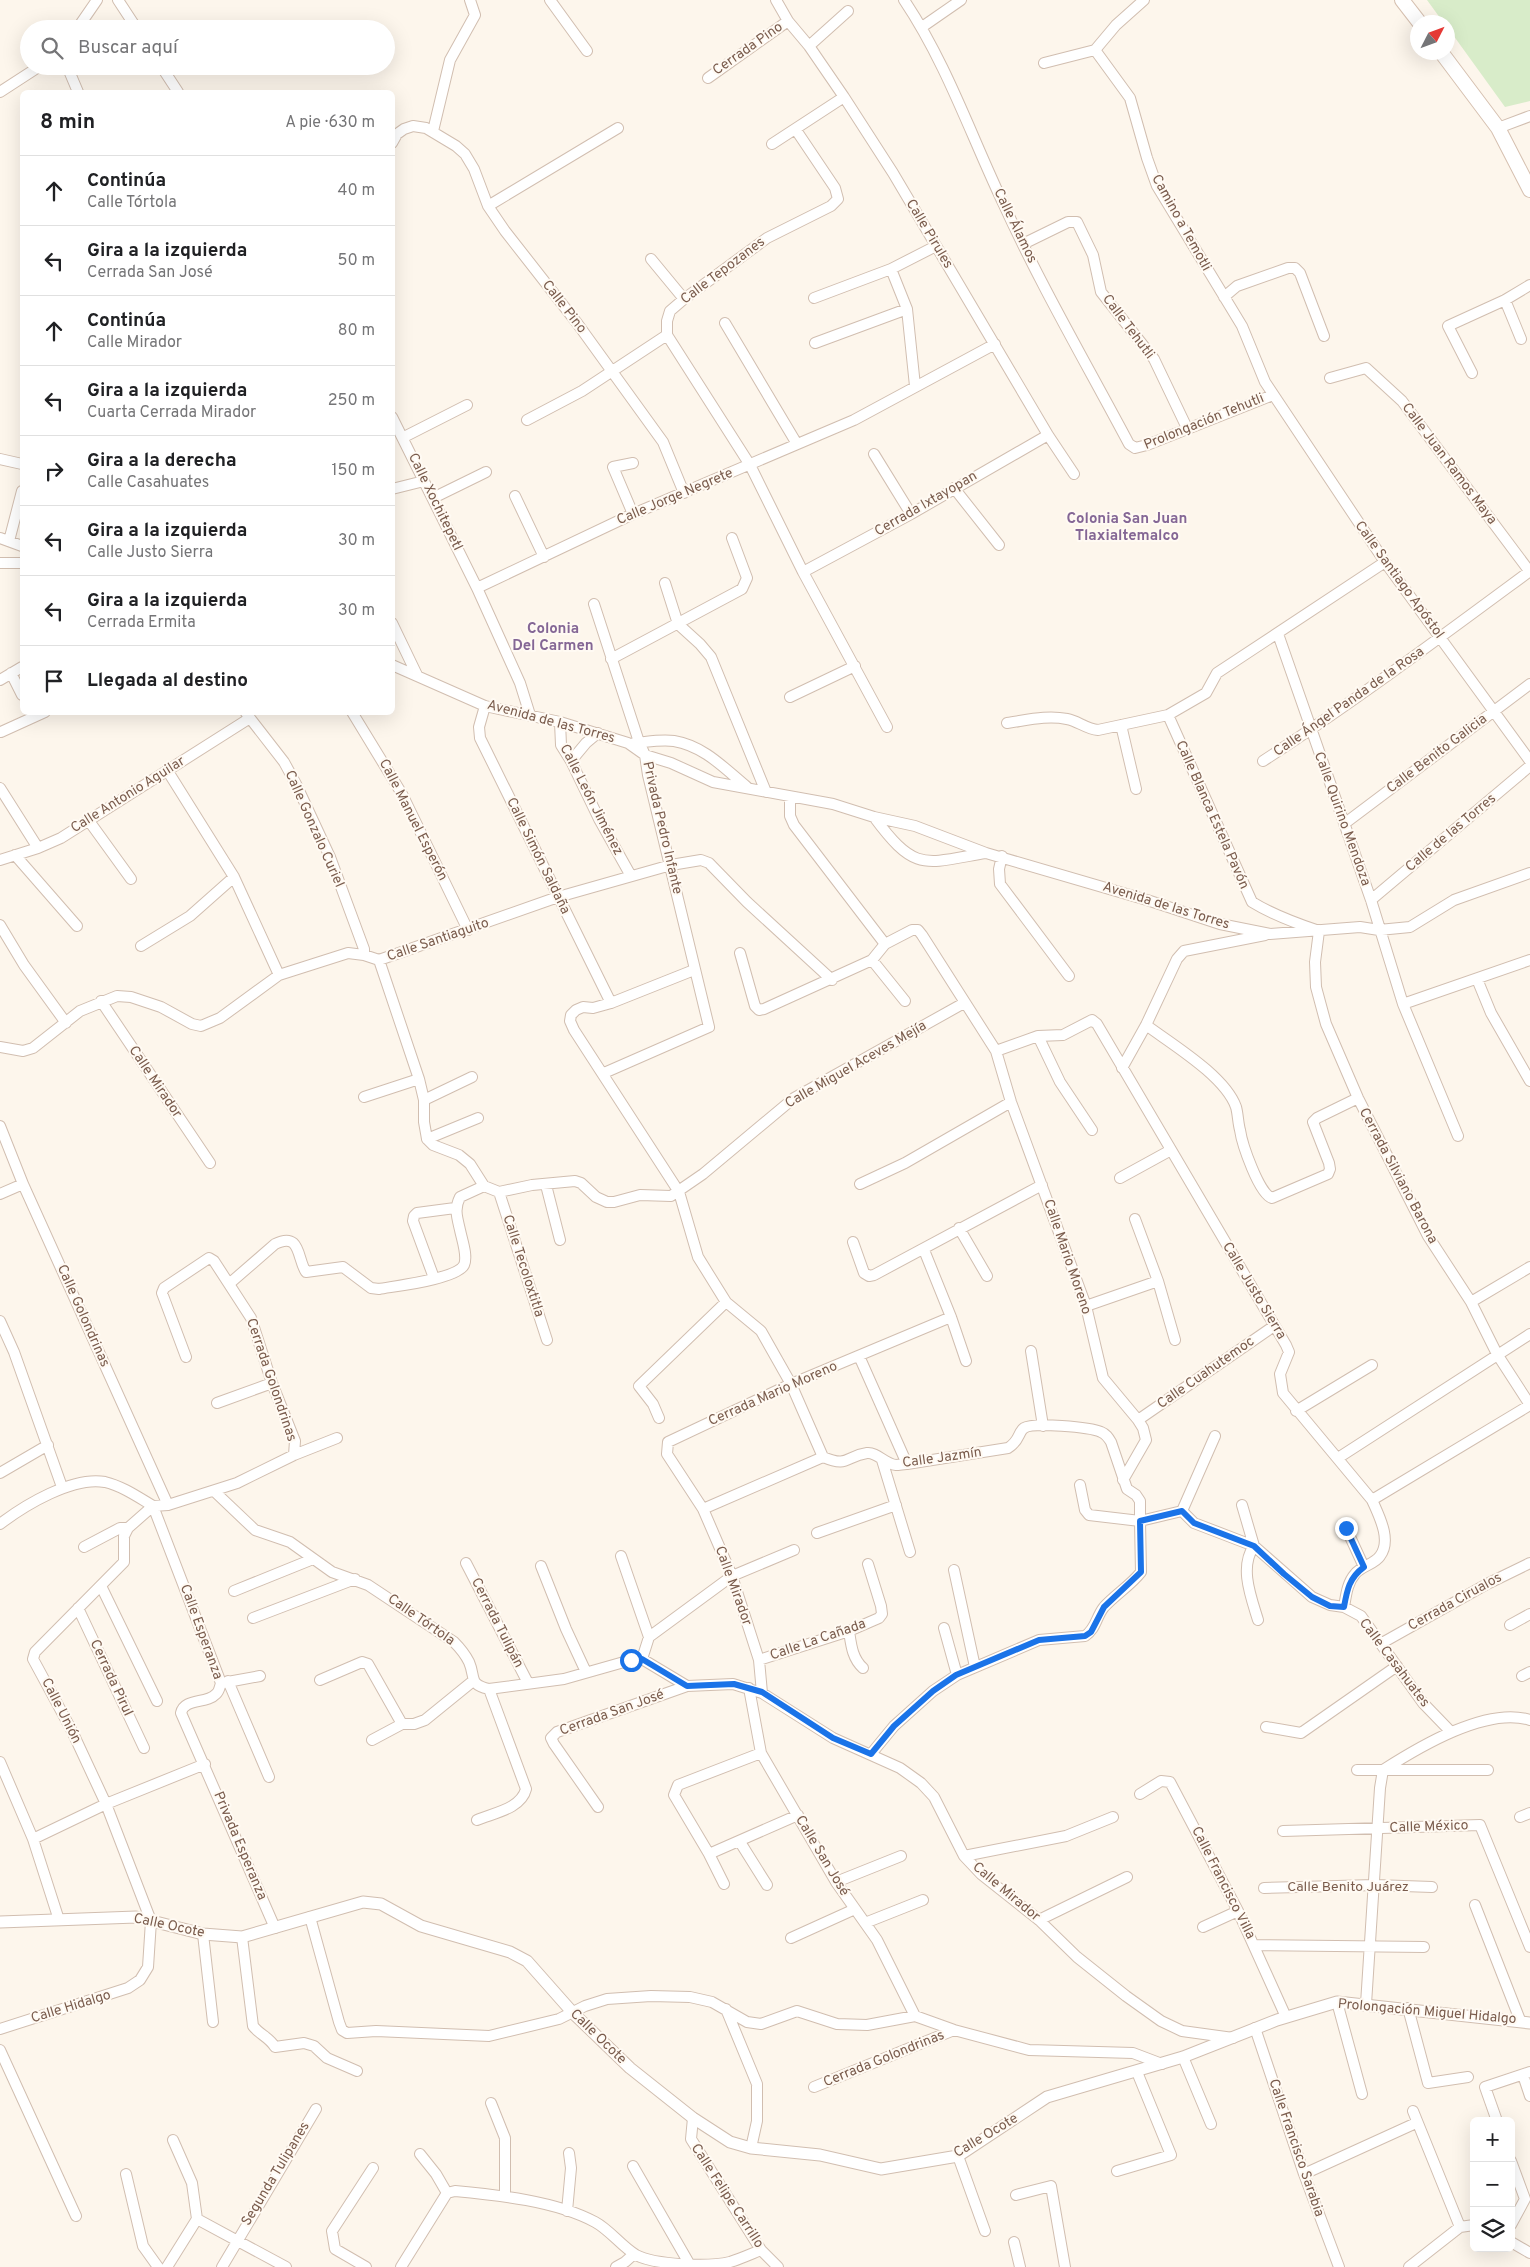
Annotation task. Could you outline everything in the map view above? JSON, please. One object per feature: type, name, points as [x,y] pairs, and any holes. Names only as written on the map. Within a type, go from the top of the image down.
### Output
[{"type":"main road","points":[[1402,0],[1414,15]]},
{"type":"main road","points":[[1447,60],[1498,128],[1530,190]]},
{"type":"street","points":[[83,20],[97,0]]},
{"type":"street","points":[[118,0],[131,20]]},
{"type":"street","points":[[395,138],[404,128],[413,126],[433,131],[450,60],[475,15],[470,0]]},
{"type":"street","points":[[550,0],[587,51]]},
{"type":"street","name":"Calle Pirules","points":[[776,0],[788,21],[809,46],[844,97],[893,173],[1048,435],[1074,474]]},
{"type":"street","name":"Calle Álamos","points":[[904,0],[922,27],[947,75],[1023,244],[1129,444],[1135,448]]},
{"type":"street","points":[[922,27],[961,0]]},
{"type":"street","points":[[1044,63],[1095,50],[1116,25],[1144,0]]},
{"type":"street","points":[[809,46],[848,11]]},
{"type":"street","name":"Cerrada Pino","points":[[708,78],[788,21]]},
{"type":"street","name":"Camino a Temotli","points":[[1095,50],[1130,98],[1157,186],[1242,326],[1265,382],[1273,394]]},
{"type":"street","points":[[0,92],[26,75]]},
{"type":"street","points":[[71,75],[77,90]]},
{"type":"street","points":[[167,75],[177,90]]},
{"type":"street","points":[[772,144],[844,97]]},
{"type":"street","points":[[1498,128],[1530,116]]},
{"type":"street","points":[[488,206],[618,128]]},
{"type":"street","name":"Calle Tepozanes","points":[[667,335],[667,321],[670,311],[684,299],[767,238],[831,206],[838,199],[836,188],[796,130]]},
{"type":"street","name":"Calle Pino","points":[[433,131],[464,154],[474,169],[488,206],[505,231],[612,371],[663,442],[684,493]]},
{"type":"street","name":"Calle Tehutli","points":[[1023,244],[1068,222],[1077,222],[1093,255],[1101,292],[1154,359],[1186,428]]},
{"type":"street","points":[[814,298],[891,269],[936,246]]},
{"type":"street","points":[[651,258],[684,299]]},
{"type":"street","points":[[1224,297],[1237,286],[1288,268],[1295,268],[1300,273],[1324,336]]},
{"type":"street","points":[[891,269],[907,309],[915,386]]},
{"type":"street","points":[[1472,373],[1448,326],[1505,300],[1530,285]]},
{"type":"street","points":[[1505,300],[1521,339]]},
{"type":"street","points":[[815,343],[907,309]]},
{"type":"street","points":[[725,323],[797,444]]},
{"type":"street","points":[[527,420],[582,391],[667,335],[750,465],[802,572],[887,727]]},
{"type":"street","name":"Calle Jorge Negrete","points":[[477,588],[633,514],[854,420],[995,344]]},
{"type":"street","name":"Calle Juan Ramos Maya","points":[[1330,378],[1358,368],[1366,368],[1373,373],[1402,402],[1530,572]]},
{"type":"street","name":"Prolongación Tehutli","points":[[1135,448],[1147,445],[1273,394]]},
{"type":"street","name":"Calle Santiago Apóstol","points":[[1273,394],[1385,562],[1530,761]]},
{"type":"street","points":[[404,437],[467,406]]},
{"type":"street","name":"Calle Xochitepetl","points":[[395,422],[477,588]]},
{"type":"street","name":"Cerrada Ixtayopan","points":[[802,572],[911,514],[1048,435]]},
{"type":"street","points":[[874,454],[911,514]]},
{"type":"street","points":[[0,459],[20,464]]},
{"type":"street","points":[[633,463],[613,467],[633,514]]},
{"type":"street","points":[[433,498],[486,472]]},
{"type":"street","points":[[395,488],[424,481]]},
{"type":"street","points":[[954,488],[999,544]]},
{"type":"street","points":[[20,496],[4,539],[20,545]]},
{"type":"street","points":[[514,496],[544,557]]},
{"type":"street","points":[[611,659],[742,589],[746,584],[747,578],[732,538]]},
{"type":"street","points":[[1007,724],[1048,716],[1070,720],[1090,729],[1098,730],[1168,715],[1206,693],[1217,673],[1385,562]]},
{"type":"street","points":[[0,563],[20,563]]},
{"type":"street","name":"Calle Ángel Panda de la Rosa","points":[[1263,761],[1311,730],[1530,572]]},
{"type":"street","points":[[665,583],[678,624],[711,657],[766,792]]},
{"type":"street","points":[[477,588],[520,683],[530,715]]},
{"type":"street","name":"Privada Pedro Infante","points":[[594,604],[611,659],[633,743],[645,755],[648,775],[709,1027],[604,1073]]},
{"type":"street","points":[[395,629],[417,675]]},
{"type":"street","name":"Calle Quirino Mendoza","points":[[1278,634],[1371,900],[1403,1004],[1458,1136]]},
{"type":"street","points":[[790,697],[855,666]]},
{"type":"street","name":"Avenida de las Torres","points":[[395,667],[485,706],[560,722],[633,743],[673,741],[693,746],[715,759],[747,787]]},
{"type":"street","points":[[0,680],[20,668]]},
{"type":"street","points":[[11,673],[20,690]]},
{"type":"street","name":"Calle Benito Galicia","points":[[1344,824],[1530,684]]},
{"type":"street","name":"Calle Simón Saldaña","points":[[485,706],[479,727],[480,738],[611,1003]]},
{"type":"street","points":[[1,732],[34,715]]},
{"type":"street","name":"Calle Antonio Aguilar","points":[[0,860],[38,848],[89,821],[248,715]]},
{"type":"street","name":"Calle Gonzalo Curiel","points":[[248,715],[284,762],[296,784],[330,857],[364,949],[364,955]]},
{"type":"street","name":"Calle Manuel Esperón","points":[[354,715],[399,788],[468,930]]},
{"type":"street","name":"Calle Blanca Estela Pavón","points":[[1168,715],[1252,902],[1292,922],[1319,930]]},
{"type":"street","name":"Calle León Jiménez","points":[[560,722],[561,745],[571,761],[599,820],[631,876]]},
{"type":"street","points":[[1120,725],[1136,789]]},
{"type":"street","points":[[571,761],[586,743],[598,733]]},
{"type":"street","name":"Avenida de las Torres","points":[[645,755],[666,761],[713,782],[833,804],[874,817],[915,826],[986,853],[1002,856],[1220,924],[1270,934],[1360,927],[1380,930],[1410,927],[1454,900],[1530,873]]},
{"type":"street","name":"Calle de las Torres","points":[[1371,900],[1530,766]]},
{"type":"street","points":[[167,770],[234,877],[278,975]]},
{"type":"street","points":[[0,788],[38,848]]},
{"type":"street","points":[[740,953],[752,1000],[759,1010],[768,1008],[832,980],[872,960],[885,944],[794,825],[790,816],[790,797]]},
{"type":"street","name":"Avenida de las Torres","points":[[874,817],[895,843],[917,860],[942,861],[986,853]]},
{"type":"street","points":[[89,821],[132,879]]},
{"type":"street","points":[[15,855],[77,926]]},
{"type":"street","points":[[1002,856],[999,870],[1000,884],[1069,976]]},
{"type":"street","name":"Calle Santiaguito","points":[[0,1047],[23,1050],[33,1048],[80,1011],[100,1001],[116,996],[131,997],[161,1007],[192,1024],[201,1026],[220,1018],[278,975],[342,955],[364,955],[380,960],[558,897],[671,865],[701,860],[709,863],[747,902],[832,980]]},
{"type":"street","points":[[142,946],[190,916],[234,877]]},
{"type":"street","points":[[0,925],[24,965],[66,1023]]},
{"type":"street","name":"Calle Mario Moreno","points":[[885,944],[912,930],[918,930],[996,1051],[1011,1102],[1086,1306],[1103,1378],[1144,1428],[1146,1440],[1123,1480]]},
{"type":"street","name":"Cerrada Silviano Barona","points":[[1319,930],[1315,962],[1316,987],[1326,1024],[1358,1098],[1428,1236],[1471,1302],[1497,1354],[1530,1405]]},
{"type":"street","points":[[1122,1068],[1146,1025],[1177,959],[1184,951],[1270,934]]},
{"type":"street","points":[[380,960],[419,1079],[424,1100],[424,1122],[427,1139],[433,1144],[460,1156],[470,1164],[484,1186],[499,1192]]},
{"type":"street","points":[[872,960],[905,1001]]},
{"type":"street","points":[[1403,1004],[1530,960]]},
{"type":"street","points":[[694,970],[611,1003],[576,1010],[571,1015],[570,1021],[679,1192],[698,1257],[726,1302],[760,1331],[791,1384],[822,1457],[703,1509]]},
{"type":"street","points":[[1477,978],[1492,1013],[1530,1081]]},
{"type":"street","name":"Calle Mirador","points":[[100,1001],[210,1163]]},
{"type":"street","name":"Calle Miguel Aceves Mejía","points":[[499,1192],[532,1185],[575,1181],[606,1202],[614,1202],[640,1195],[671,1196],[703,1174],[794,1098],[964,1003]]},
{"type":"street","points":[[996,1051],[1038,1036],[1063,1035],[1092,1020],[1097,1024],[1122,1068]]},
{"type":"street","points":[[1146,1025],[1217,1079],[1229,1092],[1236,1108],[1240,1132],[1253,1168],[1264,1193],[1272,1198],[1328,1174],[1330,1169],[1329,1163],[1313,1122],[1317,1118],[1358,1098]]},
{"type":"street","points":[[1038,1036],[1060,1082],[1092,1130]]},
{"type":"street","name":"Calle Justo Sierra","points":[[1122,1068],[1289,1352],[1280,1374],[1283,1393],[1296,1411],[1372,1500],[1379,1516],[1386,1540],[1380,1556],[1354,1574],[1347,1587],[1344,1607]]},
{"type":"street","points":[[424,1100],[472,1077]]},
{"type":"street","points":[[364,1097],[419,1079]]},
{"type":"street","points":[[860,1184],[906,1162],[1011,1102]]},
{"type":"street","points":[[427,1139],[478,1118]]},
{"type":"street","name":"Calle Golondrinas","points":[[0,1126],[23,1184],[168,1505]]},
{"type":"street","points":[[1120,1178],[1170,1150]]},
{"type":"street","points":[[0,1194],[23,1184]]},
{"type":"street","points":[[546,1185],[560,1240]]},
{"type":"street","points":[[853,1242],[864,1274],[868,1276],[924,1250],[959,1228],[1042,1185]]},
{"type":"street","points":[[229,1284],[282,1240],[292,1242],[299,1250],[306,1272],[337,1266],[343,1267],[371,1288],[378,1289],[459,1271],[465,1263],[455,1208],[460,1197],[484,1186]]},
{"type":"street","name":"Calle Tecoloxtitla","points":[[499,1192],[547,1340]]},
{"type":"street","points":[[434,1278],[413,1221],[414,1216],[455,1208]]},
{"type":"street","points":[[1135,1219],[1158,1280],[1175,1340]]},
{"type":"street","points":[[959,1228],[987,1276]]},
{"type":"street","points":[[924,1250],[951,1317],[966,1361]]},
{"type":"street","name":"Cerrada Golondrinas","points":[[186,1357],[162,1293],[164,1288],[208,1258],[214,1261],[251,1318],[272,1383],[295,1442],[294,1455]]},
{"type":"street","points":[[1471,1302],[1530,1268]]},
{"type":"street","points":[[1086,1306],[1158,1280]]},
{"type":"street","points":[[659,1418],[653,1404],[639,1386],[726,1302]]},
{"type":"street","name":"Cerrada Mario Moreno","points":[[703,1509],[671,1460],[666,1448],[668,1442],[791,1384],[951,1317]]},
{"type":"street","points":[[0,1322],[14,1352],[62,1487]]},
{"type":"street","name":"Calle Cuahutemoc","points":[[1138,1420],[1274,1326]]},
{"type":"street","points":[[1338,1458],[1530,1334]]},
{"type":"street","points":[[1031,1351],[1043,1426]]},
{"type":"street","points":[[859,1356],[907,1464]]},
{"type":"street","points":[[1296,1411],[1372,1365]]},
{"type":"street","points":[[217,1403],[272,1383]]},
{"type":"street","points":[[1372,1500],[1530,1405]]},
{"type":"street","name":"Calle Jazmín","points":[[822,1457],[836,1463],[845,1462],[867,1453],[874,1454],[894,1465],[907,1464],[1008,1448],[1018,1440],[1025,1427],[1043,1426],[1096,1430],[1107,1436],[1123,1480]]},
{"type":"street","points":[[1080,1485],[1085,1510],[1090,1515],[1140,1521],[1182,1511],[1215,1436]]},
{"type":"street","points":[[0,1524],[62,1487],[86,1481],[105,1482],[127,1490],[152,1506],[168,1505],[237,1483],[294,1455],[337,1438]]},
{"type":"street","points":[[0,1473],[48,1445]]},
{"type":"street","points":[[882,1460],[910,1552]]},
{"type":"street","points":[[871,1754],[894,1726],[933,1691],[956,1675],[1039,1640],[1085,1636],[1091,1632],[1104,1607],[1141,1572],[1140,1501],[1136,1495],[1127,1489],[1123,1480]]},
{"type":"street","name":"Calle Tórtola","points":[[214,1491],[247,1525],[255,1530],[290,1542],[332,1572],[355,1579],[382,1593],[454,1642],[463,1652],[470,1665],[473,1682]]},
{"type":"street","points":[[817,1533],[896,1505]]},
{"type":"street","points":[[1242,1505],[1254,1546],[1249,1553],[1247,1580],[1258,1620]]},
{"type":"street","points":[[84,1547],[120,1528],[128,1528],[152,1506]]},
{"type":"street","name":"Calle Esperanza","points":[[152,1506],[225,1682],[217,1694],[182,1708],[181,1713],[205,1764]]},
{"type":"street","name":"Calle Mirador","points":[[703,1509],[732,1576],[759,1660],[762,1692],[833,1738],[900,1768],[934,1797],[964,1856],[981,1874],[1039,1920],[1077,1957],[1161,2021],[1182,2031],[1234,2038]]},
{"type":"street","name":"Calle Casahuates","points":[[1182,1511],[1194,1523],[1254,1546],[1312,1597],[1330,1606],[1344,1607],[1361,1616],[1423,1703],[1451,1732]]},
{"type":"street","name":"Calle Unión","points":[[128,1528],[124,1536],[124,1562],[35,1652],[34,1659],[72,1731],[106,1804],[151,1921]]},
{"type":"street","points":[[1346,1528],[1364,1567]]},
{"type":"street","points":[[642,1659],[649,1637],[732,1576],[794,1550]]},
{"type":"street","points":[[621,1556],[649,1637]]},
{"type":"street","points":[[234,1591],[312,1559]]},
{"type":"street","name":"Cerrada Cirualos","points":[[1382,1644],[1487,1584],[1530,1562]]},
{"type":"street","name":"Cerrada Tulipán","points":[[466,1563],[528,1683]]},
{"type":"street","name":"Calle La Cañada","points":[[759,1660],[849,1631],[879,1618],[882,1614],[868,1564]]},
{"type":"street","points":[[541,1566],[566,1629],[586,1672]]},
{"type":"street","points":[[954,1570],[975,1667]]},
{"type":"street","points":[[253,1618],[355,1579]]},
{"type":"street","points":[[101,1586],[156,1701]]},
{"type":"street","name":"Cerrada Pirul","points":[[78,1608],[144,1748]]},
{"type":"street","points":[[1510,1625],[1530,1614]]},
{"type":"street","points":[[944,1628],[956,1675]]},
{"type":"street","points":[[849,1631],[852,1652],[856,1662],[862,1668]]},
{"type":"street","points":[[372,1740],[402,1724],[414,1724],[425,1720],[473,1682],[479,1687],[489,1690],[564,1679],[631,1660],[642,1659],[687,1686]]},
{"type":"street","points":[[320,1680],[362,1662],[368,1664],[402,1724]]},
{"type":"street","points":[[1266,1727],[1301,1733],[1397,1666]]},
{"type":"street","points":[[260,1676],[225,1682],[269,1777]]},
{"type":"street","name":"Cerrada San José","points":[[598,1807],[554,1744],[551,1738],[557,1732],[687,1686],[722,1684],[762,1692]]},
{"type":"street","name":"Calle San José","points":[[749,1688],[761,1753],[836,1882],[877,1940],[915,2016]]},
{"type":"street","points":[[477,1820],[516,1804],[524,1797],[526,1789],[489,1690]]},
{"type":"street","points":[[1366,2004],[1380,1788],[1384,1770],[1420,1747],[1451,1732],[1493,1719],[1518,1716],[1530,1720]]},
{"type":"street","points":[[724,1884],[709,1854],[674,1795],[674,1790],[678,1785],[761,1753]]},
{"type":"street","points":[[0,1762],[33,1839],[59,1920]]},
{"type":"street","points":[[33,1839],[106,1804],[205,1764]]},
{"type":"street","name":"Privada Esperanza","points":[[205,1764],[275,1928]]},
{"type":"street","points":[[1357,1770],[1488,1770]]},
{"type":"street","name":"Calle Francisco Villa","points":[[1140,1794],[1161,1780],[1170,1782],[1255,1945],[1286,2017]]},
{"type":"street","points":[[1520,1817],[1530,1813]]},
{"type":"street","points":[[709,1854],[798,1815]]},
{"type":"street","points":[[964,1856],[1066,1836],[1113,1817]]},
{"type":"street","name":"Calle México","points":[[1283,1831],[1480,1825],[1530,1947]]},
{"type":"street","points":[[740,1842],[767,1886]]},
{"type":"street","points":[[836,1882],[901,1856]]},
{"type":"street","points":[[1039,1920],[1127,1877]]},
{"type":"street","name":"Calle Benito Juárez","points":[[1264,1888],[1375,1885],[1432,1887]]},
{"type":"street","points":[[866,1923],[923,1900]]},
{"type":"street","name":"Calle Ocote","points":[[0,1922],[136,1917],[203,1934],[242,1936],[363,1902],[381,1904],[421,1926],[510,1952],[527,1961],[573,2014],[630,2068],[693,2118],[730,2142],[751,2148],[820,2155],[881,2169],[958,2156],[1047,2097],[1184,2057]]},
{"type":"street","points":[[1475,1904],[1525,2021]]},
{"type":"street","points":[[791,1938],[855,1910]]},
{"type":"street","points":[[1203,1927],[1238,1911]]},
{"type":"street","points":[[310,1917],[339,2022],[342,2030],[347,2033],[376,2031],[489,2036],[527,2028],[573,2014],[585,2006],[607,1999],[651,1996],[690,1997],[712,2002],[747,2022],[761,2024],[797,2011],[838,2024],[867,2025],[915,2016],[954,2030],[1029,2050],[1133,2053],[1162,2064]]},
{"type":"street","name":"Calle Hidalgo","points":[[0,2029],[106,1996],[128,1988],[140,1980],[148,1968],[151,1921]]},
{"type":"street","points":[[203,1934],[213,2022]]},
{"type":"street","points":[[242,1936],[252,2026],[269,2037],[275,2047],[304,2043],[314,2046],[327,2058],[357,2071]]},
{"type":"street","points":[[1255,1945],[1424,1947]]},
{"type":"street","points":[[1338,2002],[1362,2094]]},
{"type":"street","name":"Prolongación Miguel Hidalgo","points":[[1184,2057],[1255,2028],[1338,2002],[1525,2021]]},
{"type":"street","points":[[1408,2008],[1428,2084],[1468,2077]]},
{"type":"street","points":[[726,2009],[757,2084],[757,2120],[751,2148]]},
{"type":"street","name":"Calle Francisco Sarabia","points":[[1255,2028],[1304,2174],[1339,2267]]},
{"type":"street","name":"Cerrada Golondrinas","points":[[814,2087],[954,2030]]},
{"type":"street","points":[[0,2050],[76,2216]]},
{"type":"street","points":[[1184,2057],[1211,2124]]},
{"type":"street","points":[[1117,2171],[1171,2155],[1137,2072]]},
{"type":"street","points":[[1496,2117],[1485,2087],[1526,2073],[1530,2096]]},
{"type":"street","points":[[491,2103],[505,2138],[505,2195]]},
{"type":"street","name":"Segunda Tulipanes","points":[[222,2267],[316,2109]]},
{"type":"street","points":[[1413,2111],[1460,2227]]},
{"type":"street","name":"Calle Felipe Carrillo","points":[[693,2118],[691,2139],[761,2250],[778,2267]]},
{"type":"street","points":[[1304,2174],[1416,2122]]},
{"type":"street","points":[[167,2267],[197,2219],[192,2183],[173,2140]]},
{"type":"street","points":[[566,2211],[571,2168],[569,2153]]},
{"type":"street","points":[[420,2154],[436,2174],[447,2193]]},
{"type":"street","points":[[958,2156],[985,2231]]},
{"type":"street","points":[[1511,2162],[1525,2199],[1515,2218]]},
{"type":"street","points":[[633,2166],[690,2265]]},
{"type":"street","points":[[366,2267],[335,2249],[332,2231],[373,2168]]},
{"type":"street","points":[[126,2174],[143,2246],[158,2267]]},
{"type":"street","points":[[1016,2195],[1052,2186],[1064,2267]]},
{"type":"street","points":[[401,2267],[447,2193],[454,2191],[505,2195],[566,2211],[596,2222],[649,2264],[690,2265],[728,2263],[761,2250]]},
{"type":"street","points":[[197,2219],[286,2267]]},
{"type":"street","points":[[1409,2267],[1460,2227],[1470,2226]]},
{"type":"street","points":[[1014,2242],[1020,2267]]},
{"type":"street","points":[[1515,2244],[1530,2252]]},
{"type":"street","points":[[616,2267],[634,2254]]},
{"type":"green space","points":[[1427,0],[1530,0],[1530,101],[1505,107],[1455,38],[1455,15],[1438,15]]},
{"type":"district","name":"Colonia San Juan Tlaxialtemalco","points":[[1127,528]]},
{"type":"district","name":"Colonia Del Carmen","points":[[553,638]]},
{"type":"route","points":[[631,1660],[642,1659],[687,1686],[734,1684],[762,1692],[833,1738],[871,1754],[894,1726],[933,1691],[956,1675],[1039,1640],[1085,1636],[1091,1632],[1097,1617],[1104,1607],[1137,1578],[1141,1572],[1140,1521],[1182,1511],[1194,1523],[1254,1546],[1312,1597],[1330,1606],[1344,1607],[1347,1587],[1354,1574],[1364,1567],[1346,1528]]}]
